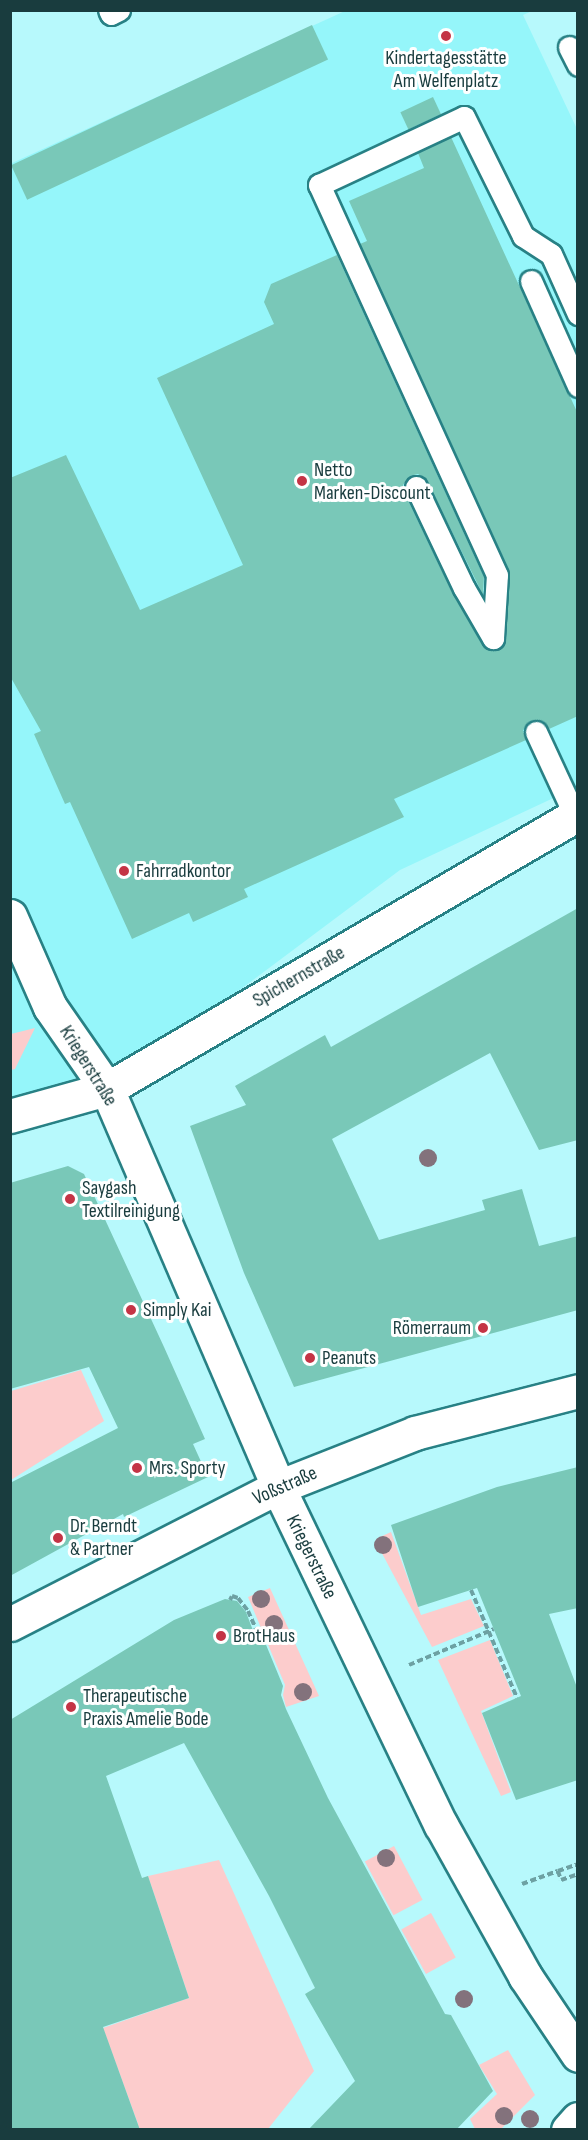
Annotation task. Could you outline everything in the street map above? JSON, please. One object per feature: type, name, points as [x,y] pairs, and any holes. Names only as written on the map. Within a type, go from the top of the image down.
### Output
[{"type":"street","name":"Spichernstraße","points":[[10,1116],[107,1089],[576,815]]},
{"type":"street","name":"Kriegerstraße","points":[[10,916],[50,1007],[107,1089],[278,1487],[441,1825],[525,1976],[578,2055]]},
{"type":"street","name":"Voßstraße","points":[[10,1624],[278,1487],[415,1433],[578,1391]]},
{"type":"street","points":[[568,2130],[578,2119]]},
{"type":"lane","points":[[109,10],[111,14],[118,10]]},
{"type":"lane","points":[[416,487],[464,588],[493,638],[497,574],[319,185],[464,117],[523,236],[551,254],[578,314]]},
{"type":"lane","points":[[531,281],[578,386]]},
{"type":"lane","points":[[536,732],[576,815]]},
{"type":"path","points":[[471,1590],[491,1629],[517,1698]]},
{"type":"path","points":[[230,1600],[232,1596],[238,1598],[248,1611],[259,1636]]},
{"type":"path","points":[[371,1682],[491,1629]]},
{"type":"path","points":[[483,1899],[578,1864]]},
{"type":"path","points":[[558,1871],[561,1880],[578,1874]]},
{"type":"shaded area","points":[[345,11],[532,11],[523,15],[577,129],[577,787],[400,870],[107,1089],[10,1116],[10,164]]},
{"type":"shaded area","points":[[35,1028],[15,1069],[11,1070],[11,1034]]},
{"type":"shaded area","points":[[81,1370],[104,1421],[11,1480],[11,1391]]},
{"type":"shaded area","points":[[391,1532],[421,1615],[471,1599],[484,1626],[432,1647],[377,1544],[380,1537]]},
{"type":"shaded area","points":[[270,1588],[319,1696],[286,1707],[283,1695],[285,1685],[248,1597]]},
{"type":"shaded area","points":[[490,1640],[513,1696],[481,1711],[511,1792],[501,1796],[438,1660]]},
{"type":"shaded area","points":[[394,1846],[423,1900],[394,1915],[365,1861]]},
{"type":"shaded area","points":[[219,1860],[314,2071],[268,2129],[125,2129],[138,2124],[103,2028],[189,1998],[148,1876]]},
{"type":"shaded area","points":[[431,1913],[456,1958],[426,1974],[401,1929]]},
{"type":"shaded area","points":[[508,2050],[535,2095],[501,2129],[475,2129],[470,2119],[497,2094],[479,2065]]},
{"type":"building","points":[[312,25],[328,59],[27,200],[11,165]]},
{"type":"building","points":[[433,97],[441,114],[408,129],[400,112]]},
{"type":"building","points":[[451,137],[578,414],[578,716],[549,729],[543,721],[530,721],[523,730],[526,740],[394,799],[404,817],[244,889],[248,897],[193,922],[189,913],[132,939],[70,802],[65,804],[34,734],[41,731],[10,676],[10,478],[66,455],[140,610],[243,565],[157,378],[274,324],[264,302],[271,284],[337,255],[484,577],[483,595],[427,481],[418,474],[410,476],[403,485],[404,492],[453,594],[482,644],[492,651],[500,649],[506,639],[509,570],[360,244],[367,241],[349,201],[424,168],[418,153]]},
{"type":"building","points":[[578,908],[578,1140],[539,1150],[490,1053],[332,1139],[379,1240],[485,1210],[482,1200],[522,1189],[539,1246],[578,1236],[578,1310],[294,1387],[244,1273],[190,1126],[246,1105],[235,1086],[325,1035],[331,1047]]},
{"type":"building","points":[[68,1166],[84,1174],[164,1347],[205,1439],[193,1444],[208,1477],[124,1517],[123,1514],[10,1576],[10,1483],[118,1428],[89,1367],[10,1389],[10,1183]]},
{"type":"building","points":[[578,1467],[578,1608],[549,1614],[578,1690],[578,1780],[516,1800],[482,1713],[521,1696],[477,1588],[418,1607],[391,1525],[497,1487]]},
{"type":"building","points":[[225,1599],[237,1601],[246,1612],[255,1636],[262,1635],[283,1686],[281,1695],[286,1709],[328,1798],[445,2014],[451,2015],[493,2091],[456,2130],[308,2130],[355,2081],[305,1994],[315,1988],[269,1896],[184,1743],[106,1776],[142,1878],[148,1876],[189,1998],[103,2027],[140,2130],[10,2130],[10,1720],[174,1620]]},
{"type":"place","name":"Kindertagesstätte Am Welfenplatz","points":[[446,36]]},
{"type":"place","name":"Netto Marken-Discount","points":[[302,481]]},
{"type":"place","name":"Fahrradkontor","points":[[124,871]]},
{"type":"place","name":"Saygash Textilreinigung","points":[[70,1199]]},
{"type":"place","name":"Simply Kai","points":[[131,1310]]},
{"type":"place","name":"Römerraum","points":[[483,1328]]},
{"type":"place","name":"Peanuts","points":[[310,1358]]},
{"type":"place","name":"Mrs. Sporty","points":[[137,1468]]},
{"type":"place","name":"Dr. Berndt & Partner","points":[[58,1538]]},
{"type":"place","name":"BrotHaus","points":[[221,1636]]},
{"type":"place","name":"Therapeutische Praxis Amelie Bode","points":[[71,1707]]}]
